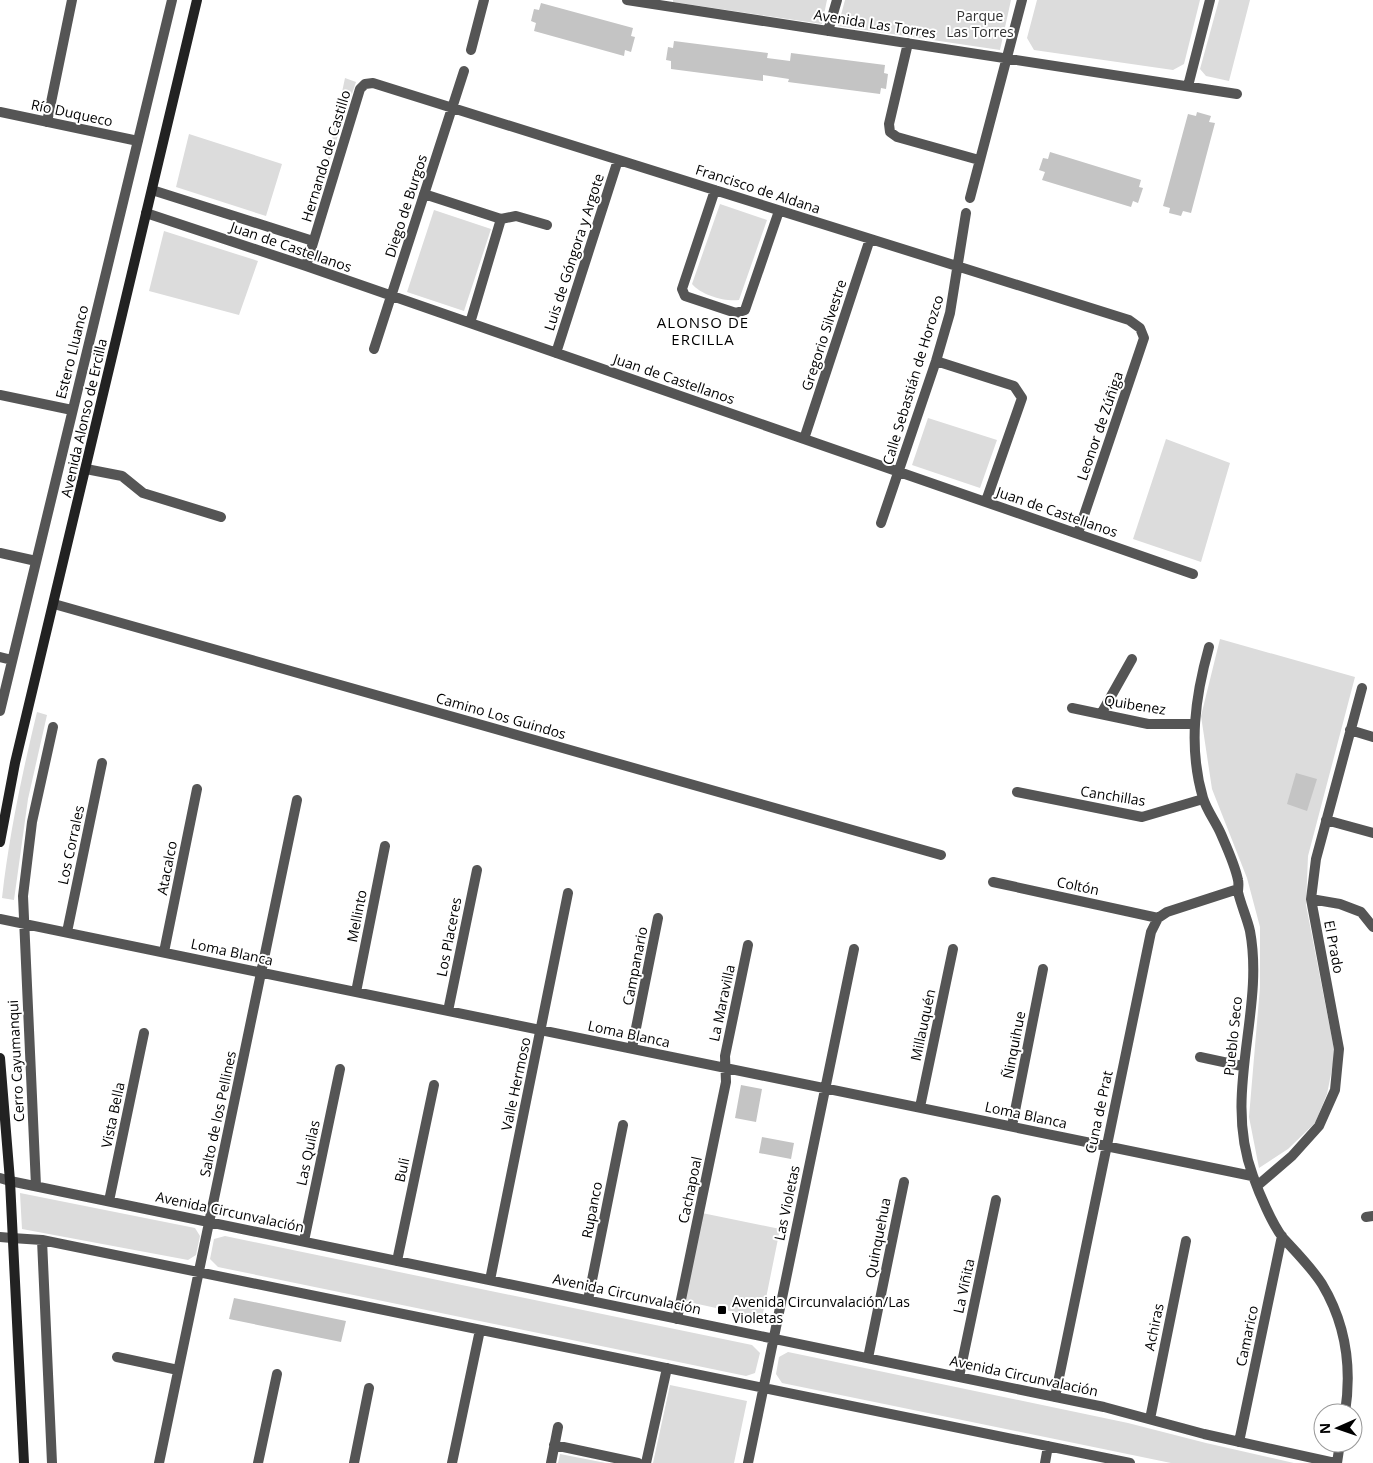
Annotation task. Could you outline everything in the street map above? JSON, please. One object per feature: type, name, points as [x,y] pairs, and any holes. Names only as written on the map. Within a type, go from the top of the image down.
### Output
[{"type":"main road","name":"Avenida Alonso de Ercilla","points":[[0,842],[15,763],[197,0]]},
{"type":"main road","points":[[0,1058],[5,1180],[12,1238],[24,1463]]},
{"type":"street","points":[[46,122],[72,0]]},
{"type":"street","name":"Estero Lluanco","points":[[0,711],[172,0]]},
{"type":"street","points":[[471,50],[484,0]]},
{"type":"street","name":"Avenida Las Torres","points":[[627,0],[661,3],[828,31],[1237,94]]},
{"type":"street","points":[[828,31],[836,0]]},
{"type":"street","points":[[970,198],[1022,0]]},
{"type":"street","points":[[1188,86],[1210,0]]},
{"type":"street","points":[[908,43],[889,124],[890,132],[897,137],[979,160]]},
{"type":"street","name":"Diego de Burgos","points":[[374,348],[464,71]]},
{"type":"street","name":"Francisco de Aldana","points":[[365,84],[373,84],[452,107],[1129,320],[1140,328]]},
{"type":"street","name":"Hernando de Castillo","points":[[306,266],[360,89],[365,84]]},
{"type":"street","name":"Río Duqueco","points":[[0,112],[138,141]]},
{"type":"street","name":"Luis de Góngora y Argote","points":[[556,353],[618,160]]},
{"type":"street","name":"Juan de Castellanos","points":[[152,190],[313,241]]},
{"type":"street","points":[[715,190],[682,289],[685,296],[736,313],[745,310],[779,211]]},
{"type":"street","points":[[424,194],[502,219],[516,216],[547,225]]},
{"type":"street","name":"Juan de Castellanos","points":[[146,213],[306,266],[1192,574]]},
{"type":"street","name":"Calle Sebastián de Horozco","points":[[881,523],[900,472],[950,313],[966,213]]},
{"type":"street","points":[[470,323],[502,219]]},
{"type":"street","name":"Gregorio Silvestre","points":[[804,439],[870,239]]},
{"type":"street","name":"Leonor de Zúñiga","points":[[1078,533],[1144,338],[1140,328]]},
{"type":"street","points":[[936,361],[1014,386],[1022,398],[986,501]]},
{"type":"street","points":[[0,395],[72,410]]},
{"type":"street","points":[[86,469],[122,476],[143,492],[221,517]]},
{"type":"street","points":[[0,554],[36,561]]},
{"type":"street","name":"Camino Los Guindos","points":[[54,604],[941,855]]},
{"type":"street","name":"Pueblo Seco","points":[[1209,647],[1198,684],[1194,724],[1194,753],[1203,799],[1225,844],[1239,881],[1238,890],[1250,931],[1251,1009],[1242,1066],[1241,1117],[1244,1143],[1252,1176],[1282,1236],[1322,1284],[1335,1310],[1345,1341],[1349,1373],[1346,1403]]},
{"type":"street","points":[[0,658],[12,660]]},
{"type":"street","points":[[1101,714],[1132,659]]},
{"type":"street","name":"El Prado","points":[[1257,1186],[1292,1156],[1318,1126],[1335,1090],[1339,1049],[1311,899],[1316,859],[1362,688]]},
{"type":"street","name":"Quibenez","points":[[1072,708],[1148,724],[1194,724]]},
{"type":"street","name":"Cerro Cayumanqui","points":[[36,1186],[23,923],[28,846],[53,728]]},
{"type":"street","points":[[1350,730],[1373,737]]},
{"type":"street","name":"Los Corrales","points":[[67,932],[102,763]]},
{"type":"street","name":"Atacalco","points":[[164,952],[197,789]]},
{"type":"street","name":"Canchillas","points":[[1017,792],[1138,817],[1152,816],[1203,799]]},
{"type":"street","name":"Salto de los Pellines","points":[[158,1463],[298,800]]},
{"type":"street","points":[[1326,820],[1373,833]]},
{"type":"street","name":"Mellinto","points":[[356,992],[385,846]]},
{"type":"street","name":"Los Placeres","points":[[448,1011],[477,870]]},
{"type":"street","name":"Coltón","points":[[993,882],[1158,918]]},
{"type":"street","points":[[1158,918],[1172,910],[1238,890]]},
{"type":"street","name":"Valle Hermoso","points":[[490,1280],[568,893]]},
{"type":"street","points":[[1311,899],[1340,904],[1361,912],[1373,927]]},
{"type":"street","name":"Campanario","points":[[632,1048],[658,918]]},
{"type":"street","name":"Cuna de Prat","points":[[1055,1397],[1151,932],[1158,918]]},
{"type":"street","name":"Loma Blanca","points":[[0,919],[1252,1176]]},
{"type":"street","name":"La Maravilla","points":[[726,1068],[725,1056],[748,945]]},
{"type":"street","name":"Las Violetas","points":[[748,1463],[854,949]]},
{"type":"street","name":"Millauquén","points":[[920,1107],[953,949]]},
{"type":"street","name":"Ñinquihue","points":[[1012,1126],[1043,969]]},
{"type":"street","name":"Vista Bella","points":[[109,1201],[144,1033]]},
{"type":"street","points":[[1200,1057],[1242,1066]]},
{"type":"street","name":"Cachapoal","points":[[677,1319],[726,1082],[726,1068]]},
{"type":"street","name":"Las Quilas","points":[[304,1242],[340,1069]]},
{"type":"street","name":"Buli","points":[[396,1261],[434,1085]]},
{"type":"street","name":"Rupanco","points":[[588,1300],[623,1125]]},
{"type":"street","name":"Avenida Circunvalación","points":[[5,1180],[1055,1397],[1239,1442],[1336,1463]]},
{"type":"street","name":"Quinquehua","points":[[868,1358],[904,1182]]},
{"type":"street","name":"La Viñita","points":[[959,1377],[996,1200]]},
{"type":"street","name":"Camarico","points":[[1239,1442],[1282,1236]]},
{"type":"street","points":[[0,1237],[42,1240],[1130,1463]]},
{"type":"street","points":[[42,1240],[52,1463]]},
{"type":"street","name":"Achiras","points":[[1150,1419],[1186,1241]]},
{"type":"street","points":[[452,1463],[480,1330]]},
{"type":"street","points":[[117,1357],[178,1370]]},
{"type":"street","points":[[646,1463],[667,1368]]},
{"type":"street","points":[[258,1463],[277,1374]]},
{"type":"street","points":[[354,1463],[369,1388]]},
{"type":"street","points":[[550,1463],[558,1427]]},
{"type":"street","points":[[554,1445],[638,1463]]},
{"type":"street","points":[[1045,1463],[1048,1446]]},
{"type":"green space","points":[[673,0],[827,0],[822,24],[673,2]]},
{"type":"green space","name":"Parque Las Torres","points":[[845,0],[1011,0],[1000,50],[838,26]]},
{"type":"green space","points":[[1037,0],[1200,0],[1184,64],[1173,70],[1034,50],[1027,38]]},
{"type":"green space","points":[[1219,0],[1250,0],[1229,81],[1206,76],[1200,69]]},
{"type":"green space","points":[[345,78],[356,82],[324,177]]},
{"type":"green space","points":[[189,134],[282,164],[266,216],[176,187]]},
{"type":"green space","points":[[720,204],[767,220],[739,300],[714,297],[692,284]]},
{"type":"green space","points":[[434,210],[491,229],[464,311],[407,292]]},
{"type":"green space","points":[[164,231],[258,261],[239,315],[149,291]]},
{"type":"green space","points":[[928,418],[997,440],[980,488],[912,465]]},
{"type":"green space","points":[[1166,439],[1230,463],[1201,562],[1133,539]]},
{"type":"green space","points":[[1220,639],[1355,677],[1308,856],[1306,905],[1335,1054],[1327,1094],[1315,1123],[1288,1149],[1259,1168],[1249,1117],[1260,987],[1260,927],[1247,878],[1212,789],[1201,716]]},
{"type":"green space","points":[[37,712],[47,715],[28,799],[14,900],[2,898],[16,805]]},
{"type":"green space","points":[[20,1193],[195,1228],[200,1236],[196,1255],[188,1260],[22,1229]]},
{"type":"green space","points":[[702,1213],[780,1229],[762,1318],[684,1301]]},
{"type":"green space","points":[[225,1236],[752,1345],[760,1353],[755,1373],[746,1376],[218,1267],[210,1259],[214,1239]]},
{"type":"green space","points":[[788,1352],[1128,1423],[1294,1463],[1171,1463],[782,1383],[776,1374],[779,1357]]},
{"type":"green space","points":[[670,1385],[747,1401],[734,1463],[653,1463]]},
{"type":"green space","points":[[560,1454],[606,1463],[558,1463]]},
{"type":"building","points":[[541,3],[633,28],[631,36],[635,37],[631,52],[625,50],[624,56],[534,31],[536,23],[531,21],[534,9],[539,10]]},
{"type":"building","points":[[674,41],[768,53],[767,58],[790,61],[791,53],[885,65],[884,73],[888,74],[886,89],[881,88],[880,94],[788,82],[789,79],[763,75],[763,81],[671,69],[671,61],[666,60],[668,47],[673,48]]},
{"type":"building","points":[[1197,112],[1211,116],[1209,122],[1215,123],[1191,213],[1183,211],[1181,216],[1169,213],[1170,208],[1163,206],[1188,114],[1196,116]]},
{"type":"building","points":[[1050,152],[1141,180],[1139,187],[1143,188],[1138,203],[1133,201],[1131,207],[1042,180],[1045,172],[1039,170],[1043,158],[1048,159]]},
{"type":"building","points":[[1296,773],[1317,779],[1307,811],[1287,804]]},
{"type":"building","points":[[741,1085],[762,1089],[756,1122],[735,1118]]},
{"type":"building","points":[[762,1137],[794,1143],[791,1159],[759,1153]]},
{"type":"building","points":[[234,1298],[346,1321],[341,1342],[229,1319]]},
{"type":"place","name":"Avenida Circunvalación/Las Violetas","points":[[722,1310]]},
{"type":"district","name":"ALONSO DE ERCILLA","points":[[703,332]]}]
